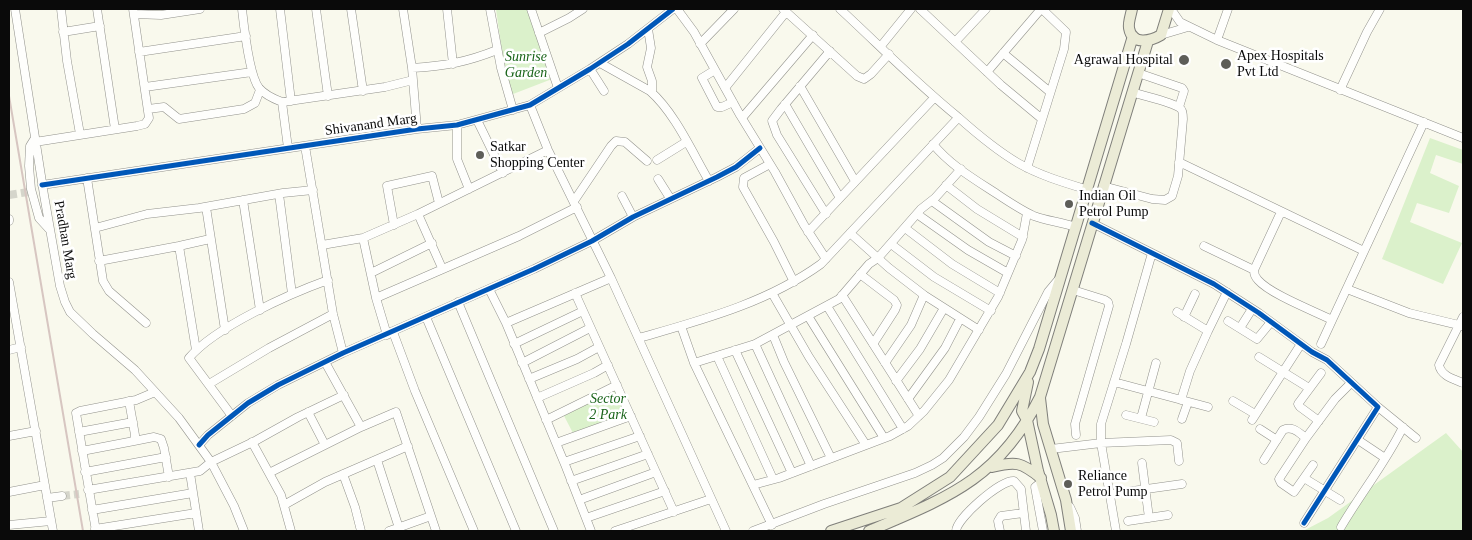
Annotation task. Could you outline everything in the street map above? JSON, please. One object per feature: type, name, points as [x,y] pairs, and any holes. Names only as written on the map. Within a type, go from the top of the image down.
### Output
[{"type":"main road","points":[[1130,10],[1128,28],[1132,36],[1141,41],[1148,41],[1161,35],[1170,9]]},
{"type":"main road","points":[[831,531],[901,508],[950,477],[1006,414],[1030,372],[1039,349],[1132,36]]},
{"type":"main road","points":[[869,531],[938,501],[959,489],[989,467],[1011,444],[1027,415],[1040,397],[1148,41]]},
{"type":"main road","points":[[1030,372],[1027,415],[1041,480],[1052,515],[1054,531]]},
{"type":"main road","points":[[1040,397],[1043,424],[1067,505],[1071,531]]},
{"type":"main road","points":[[1006,414],[1027,415],[1043,424]]},
{"type":"main road","points":[[989,467],[1018,463],[1041,480]]},
{"type":"main road","points":[[1052,515],[1067,505]]},
{"type":"street","name":"Pradhan Marg","points":[[15,9],[42,185],[64,302],[70,312],[135,370],[179,418],[211,462],[234,506],[244,531]]},
{"type":"street","points":[[61,9],[73,102],[80,134]]},
{"type":"street","points":[[98,9],[115,129]]},
{"type":"street","points":[[50,229],[39,218],[30,192],[30,146],[35,140],[145,124],[149,118],[134,12],[161,15],[200,9]]},
{"type":"street","points":[[242,9],[254,79],[260,90],[272,98],[282,102],[291,101],[385,88],[413,80]]},
{"type":"street","points":[[280,9],[291,101]]},
{"type":"street","points":[[316,9],[328,96]]},
{"type":"street","points":[[351,9],[363,91]]},
{"type":"street","points":[[404,9],[412,68],[417,129]]},
{"type":"street","points":[[446,9],[453,64]]},
{"type":"street","points":[[490,9],[497,50],[514,110]]},
{"type":"street","points":[[531,9],[558,88]]},
{"type":"street","points":[[539,34],[583,9]]},
{"type":"street","name":"Shivanand Marg","points":[[42,185],[417,129],[457,125],[514,110],[530,105],[600,63],[673,9]]},
{"type":"street","points":[[677,9],[700,44],[808,232],[826,259]]},
{"type":"street","points":[[700,44],[734,9]]},
{"type":"street","points":[[840,9],[934,98],[1002,154],[1027,168],[1085,190]]},
{"type":"street","points":[[881,46],[910,9]]},
{"type":"street","points":[[920,9],[987,72],[1042,119]]},
{"type":"street","points":[[955,42],[986,9]]},
{"type":"street","points":[[987,72],[1042,9],[1066,32],[1064,49],[1027,168]]},
{"type":"street","points":[[1170,9],[1180,22],[1217,40],[1463,138]]},
{"type":"street","points":[[1217,40],[1228,9]]},
{"type":"street","points":[[1340,90],[1380,9]]},
{"type":"street","points":[[725,88],[785,10],[857,76],[864,79],[889,54]]},
{"type":"street","points":[[63,32],[100,26]]},
{"type":"street","points":[[1161,35],[1188,27]]},
{"type":"street","points":[[648,29],[650,53],[647,67],[652,80],[652,92]]},
{"type":"street","points":[[742,118],[813,35]]},
{"type":"street","points":[[139,52],[246,36]]},
{"type":"street","points":[[412,68],[453,64],[474,59],[497,50]]},
{"type":"street","points":[[826,214],[777,135],[772,121],[830,51]]},
{"type":"street","points":[[1003,53],[1050,92]]},
{"type":"street","points":[[600,63],[656,96],[673,120],[709,181]]},
{"type":"street","points":[[590,69],[604,91]]},
{"type":"street","points":[[715,70],[702,78],[714,103],[722,107],[733,102]]},
{"type":"street","points":[[145,87],[252,72]]},
{"type":"street","points":[[1138,73],[1182,88],[1184,91],[1179,107]]},
{"type":"street","points":[[800,86],[855,181]]},
{"type":"street","points":[[148,109],[164,107],[179,119],[244,109],[255,103],[260,90]]},
{"type":"street","points":[[1103,186],[1152,199],[1165,200],[1172,196],[1178,176],[1183,119],[1182,110],[1179,107],[1132,92]]},
{"type":"street","points":[[808,232],[934,98]]},
{"type":"street","points":[[282,102],[288,148]]},
{"type":"street","points":[[785,104],[840,198]]},
{"type":"street","points":[[530,105],[548,150],[611,278],[726,531]]},
{"type":"street","points":[[639,338],[734,308],[772,293],[804,276],[826,259],[958,118]]},
{"type":"street","points":[[477,120],[503,173]]},
{"type":"street","points":[[1321,344],[1424,122]]},
{"type":"street","points":[[457,125],[457,160],[469,189]]},
{"type":"street","points":[[376,298],[520,236],[576,204],[611,146],[616,141],[625,142],[647,161]]},
{"type":"street","points":[[657,160],[686,142]]},
{"type":"street","points":[[933,144],[942,155],[961,169],[1027,213],[1075,227]]},
{"type":"street","points":[[305,146],[334,314],[343,353]]},
{"type":"street","points":[[199,445],[208,435],[232,416],[278,385],[343,353],[490,289],[592,241],[633,217],[736,167],[760,148]]},
{"type":"street","points":[[322,245],[364,238],[439,204],[548,150]]},
{"type":"street","points":[[1179,162],[1364,251]]},
{"type":"street","points":[[770,164],[744,178],[743,187],[794,282]]},
{"type":"street","points":[[694,363],[755,344],[839,300],[869,264],[878,258],[961,169]]},
{"type":"street","points":[[394,224],[387,186],[432,176],[439,204]]},
{"type":"street","points":[[87,178],[103,281],[109,291],[146,323]]},
{"type":"street","points":[[658,179],[670,198]]},
{"type":"street","points":[[946,185],[976,208],[1023,237]]},
{"type":"street","points":[[95,228],[147,214],[206,207],[313,190]]},
{"type":"street","points":[[279,194],[292,294]]},
{"type":"street","points":[[622,196],[633,217]]},
{"type":"street","points":[[243,200],[260,310]]},
{"type":"street","points":[[932,201],[989,242],[1016,256]]},
{"type":"street","points":[[206,207],[225,330]]},
{"type":"street","points":[[1281,212],[1254,270],[1254,276],[1270,290],[1332,320]]},
{"type":"street","points":[[753,485],[773,480],[884,438],[903,429],[919,416],[950,380],[1000,293],[1023,237],[1027,213]]},
{"type":"street","points":[[418,214],[442,268]]},
{"type":"street","points":[[918,214],[968,250],[1008,273]]},
{"type":"street","points":[[1092,223],[1189,270],[1252,308],[1301,344],[1327,360],[1378,407],[1416,438]]},
{"type":"street","points":[[905,228],[952,264],[1000,293]]},
{"type":"street","points":[[850,233],[889,268],[924,295],[979,330]]},
{"type":"street","points":[[364,238],[376,298],[474,531]]},
{"type":"street","points":[[99,261],[210,239]]},
{"type":"street","points":[[371,273],[432,243]]},
{"type":"street","points":[[891,244],[934,277],[990,310]]},
{"type":"street","points":[[179,246],[196,350]]},
{"type":"street","points":[[1204,246],[1254,270]]},
{"type":"street","points":[[1116,531],[1101,443],[1101,424],[1152,253]]},
{"type":"street","points":[[860,274],[894,300],[897,305],[873,344]]},
{"type":"street","points":[[753,531],[915,473],[943,458],[964,437],[979,417],[1006,374],[1048,292],[1061,277]]},
{"type":"street","points":[[506,323],[611,278]]},
{"type":"street","points":[[232,416],[189,358],[196,350],[225,330],[260,310],[292,294],[328,280]]},
{"type":"street","points":[[9,282],[53,531]]},
{"type":"street","points":[[490,289],[506,323],[591,531]]},
{"type":"street","points":[[1347,289],[1409,313],[1462,322],[1439,365],[1440,370],[1445,374],[1463,383]]},
{"type":"street","points":[[1073,290],[1106,300],[1109,306],[1075,424],[1076,435]]},
{"type":"street","points":[[1182,420],[1190,370],[1227,292]]},
{"type":"street","points":[[772,293],[790,325],[866,445]]},
{"type":"street","points":[[575,294],[674,512]]},
{"type":"street","points":[[1195,294],[1180,315],[1208,331]]},
{"type":"street","points":[[842,295],[919,416]]},
{"type":"street","points":[[884,363],[911,325],[924,295]]},
{"type":"street","points":[[458,302],[554,531]]},
{"type":"street","points":[[827,306],[903,429]]},
{"type":"street","points":[[896,381],[920,349],[944,308]]},
{"type":"street","points":[[1240,328],[1252,308]]},
{"type":"street","points":[[514,344],[583,311]]},
{"type":"street","points":[[209,384],[269,348],[334,314]]},
{"type":"street","points":[[808,316],[884,438]]},
{"type":"street","points":[[426,317],[516,531]]},
{"type":"street","points":[[908,399],[945,348],[960,319]]},
{"type":"street","points":[[1228,321],[1257,339],[1271,322]]},
{"type":"street","points":[[681,326],[694,363],[772,525]]},
{"type":"street","points":[[9,329],[17,327]]},
{"type":"street","points":[[522,363],[590,328]]},
{"type":"street","points":[[773,335],[784,362],[831,458]]},
{"type":"street","points":[[755,344],[811,466]]},
{"type":"street","points":[[1233,401],[1253,417],[1301,344]]},
{"type":"street","points":[[9,350],[21,347]]},
{"type":"street","points":[[529,379],[577,359],[599,347]]},
{"type":"street","points":[[735,350],[792,473]]},
{"type":"street","points":[[716,356],[773,480]]},
{"type":"street","points":[[1259,358],[1309,388]]},
{"type":"street","points":[[325,362],[361,427]]},
{"type":"street","points":[[1140,418],[1156,363]]},
{"type":"street","points":[[537,398],[608,365]]},
{"type":"street","points":[[1320,421],[1298,406],[1321,373]]},
{"type":"street","points":[[1114,382],[1208,407]]},
{"type":"street","points":[[1313,465],[1294,492],[1291,492],[1281,482],[1280,479],[1306,438],[1335,399],[1351,383]]},
{"type":"street","points":[[546,420],[617,386]]},
{"type":"street","points":[[155,392],[129,401],[76,413],[95,530],[196,513]]},
{"type":"street","points":[[79,494],[200,471],[211,462],[308,412],[344,396]]},
{"type":"street","points":[[129,401],[135,434],[134,441]]},
{"type":"street","points":[[1304,524],[1378,407]]},
{"type":"street","points":[[308,412],[325,446]]},
{"type":"street","points":[[270,473],[361,427],[396,412],[436,531]]},
{"type":"street","points":[[1126,415],[1154,422]]},
{"type":"street","points":[[556,443],[631,416]]},
{"type":"street","points":[[79,432],[133,422]]},
{"type":"street","points":[[1264,460],[1283,430],[1291,428],[1306,438]]},
{"type":"street","points":[[1341,527],[1403,428]]},
{"type":"street","points":[[1260,429],[1277,440]]},
{"type":"street","points":[[9,436],[36,431]]},
{"type":"street","points":[[564,462],[640,436]]},
{"type":"street","points":[[82,451],[154,437],[161,439],[169,477]]},
{"type":"street","points":[[1358,440],[1385,458]]},
{"type":"street","points":[[1051,449],[1101,443],[1174,441],[1177,443],[1178,461]]},
{"type":"street","points":[[252,442],[281,495],[291,531]]},
{"type":"street","points":[[284,505],[342,474],[408,446]]},
{"type":"street","points":[[571,481],[648,454]]},
{"type":"street","points":[[85,472],[166,457]]},
{"type":"street","points":[[377,460],[398,528]]},
{"type":"street","points":[[1142,463],[1149,518]]},
{"type":"street","points":[[579,500],[656,472]]},
{"type":"street","points":[[190,473],[199,531]]},
{"type":"street","points":[[342,474],[355,507],[361,531]]},
{"type":"street","points":[[1304,478],[1340,500]]},
{"type":"street","points":[[1041,480],[1035,487],[1043,531]]},
{"type":"street","points":[[956,531],[958,524],[977,505],[996,489],[1010,481],[1014,481],[1021,490],[1026,531]]},
{"type":"street","points":[[1111,494],[1182,484]]},
{"type":"street","points":[[9,492],[45,485]]},
{"type":"street","points":[[586,518],[665,491]]},
{"type":"street","points":[[92,510],[193,493]]},
{"type":"street","points":[[47,498],[62,496]]},
{"type":"street","points":[[615,531],[711,499]]},
{"type":"street","points":[[1067,505],[1075,518],[1077,531]]},
{"type":"street","points":[[1000,531],[998,521],[1000,516],[1023,513]]},
{"type":"street","points":[[1128,521],[1168,515]]},
{"type":"street","points":[[389,531],[431,516]]},
{"type":"street","points":[[9,524],[51,521]]},
{"type":"green space","name":"Sunrise Garden","points":[[496,9],[531,9],[552,79],[508,96]]},
{"type":"green space","points":[[1430,138],[1463,150],[1463,164],[1436,155],[1430,173],[1459,186],[1449,213],[1417,203],[1410,222],[1462,243],[1443,284],[1382,259]]},
{"type":"green space","name":"Sector 2 Park","points":[[616,387],[630,416],[574,435],[562,412]]},
{"type":"green space","points":[[1446,433],[1463,452],[1463,531],[1303,531],[1328,518]]},
{"type":"tunnel","points":[[9,195],[28,192]]},
{"type":"tunnel","points":[[62,496],[79,494]]},
{"type":"railway","points":[[9,96],[83,531]]},
{"type":"cycle path","points":[[42,185],[417,129],[457,125],[530,105],[628,44],[673,9]]},
{"type":"cycle path","points":[[199,445],[208,435],[248,403],[278,385],[343,353],[534,269],[592,241],[633,217],[736,167],[760,148]]},
{"type":"cycle path","points":[[1092,223],[1214,284],[1259,313],[1312,352],[1327,360],[1378,407],[1304,523]]},
{"type":"place","name":"Agrawal Hospital","points":[[1184,60]]},
{"type":"place","name":"Apex Hospitals Pvt Ltd","points":[[1226,64]]},
{"type":"place","name":"Satkar Shopping Center","points":[[480,155]]},
{"type":"place","name":"Indian Oil Petrol Pump","points":[[1069,204]]},
{"type":"place","name":"Reliance Petrol Pump","points":[[1068,484]]}]
